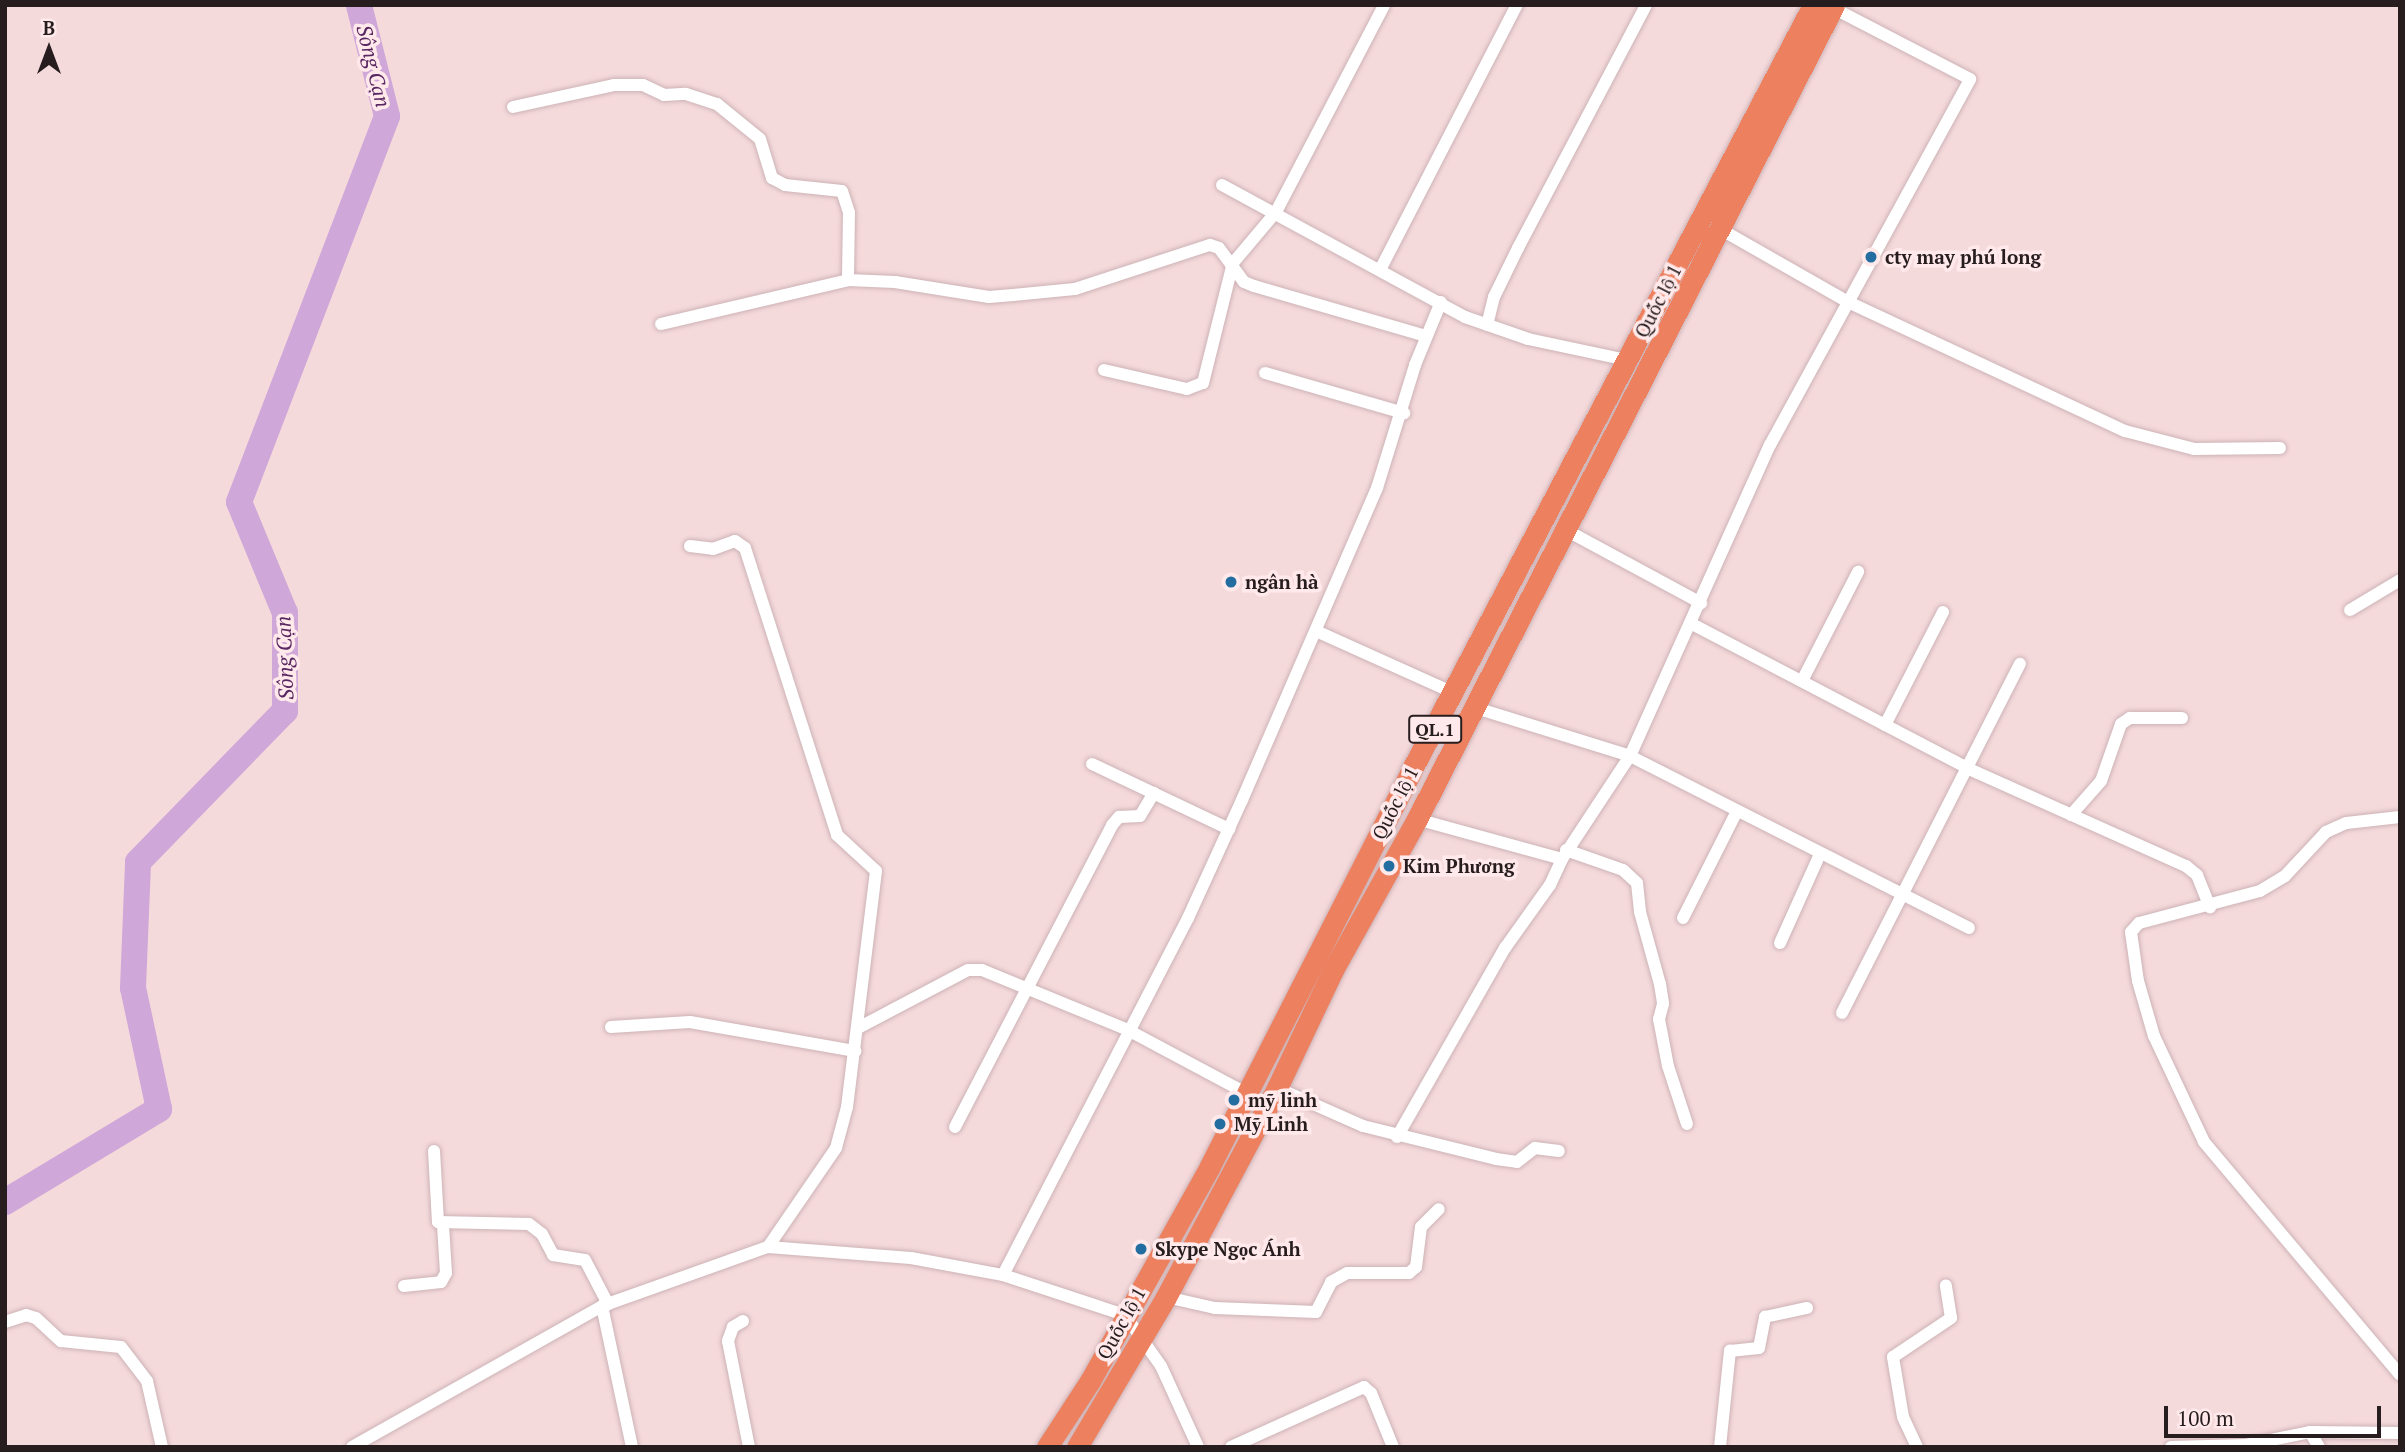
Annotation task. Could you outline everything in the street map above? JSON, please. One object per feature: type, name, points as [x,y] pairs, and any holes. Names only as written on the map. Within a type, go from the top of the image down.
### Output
[{"type":"highway","name":"Quốc lộ 1","points":[[1077,1447],[1166,1297],[1277,1088],[1333,970],[1417,819],[1720,229],[1827,6]]},
{"type":"highway","name":"Quốc lộ 1","points":[[1047,1447],[1125,1315],[1246,1093],[1627,360],[1827,6]]},
{"type":"highway","points":[[1493,620],[1514,629]]},
{"type":"street","points":[[1104,370],[1198,388],[1203,383],[1233,263],[1276,212],[1384,5]]},
{"type":"street","points":[[1381,268],[1517,5]]},
{"type":"street","points":[[1487,325],[1500,285],[1646,5]]},
{"type":"street","points":[[1398,1137],[1504,948],[1550,885],[1564,855],[1630,755],[1692,624],[1770,445],[1846,301],[1970,79],[1827,6]]},
{"type":"street","points":[[513,107],[614,85],[643,85],[664,94],[686,94],[717,104],[760,139],[772,178],[785,185],[842,191],[849,213],[848,281]]},
{"type":"street","points":[[1222,184],[1487,325],[1627,360]]},
{"type":"street","points":[[1720,229],[1846,301],[2150,440],[2194,449],[2280,448]]},
{"type":"street","points":[[661,324],[848,281],[895,282],[989,297],[1075,289],[1202,246],[1219,248],[1233,263],[1244,282],[1426,336]]},
{"type":"street","points":[[1003,1275],[1188,918],[1229,829],[1316,631],[1404,412],[1426,336],[1441,302]]},
{"type":"street","points":[[1265,373],[1404,412]]},
{"type":"street","points":[[1564,529],[1701,603]]},
{"type":"street","points":[[690,546],[713,549],[741,542],[837,835],[877,871],[855,1051],[836,1148],[768,1247]]},
{"type":"street","points":[[1802,681],[1858,572]]},
{"type":"street","points":[[2350,610],[2400,580]]},
{"type":"street","points":[[1885,725],[1942,612]]},
{"type":"street","points":[[1692,624],[1969,769],[2186,866],[2197,875],[2210,907]]},
{"type":"street","points":[[1316,631],[1454,693]]},
{"type":"street","points":[[1842,1013],[1969,769],[2020,664]]},
{"type":"street","points":[[1473,707],[1630,755],[1969,928]]},
{"type":"street","points":[[2071,815],[2101,781],[2121,724],[2130,718],[2182,718]]},
{"type":"street","points":[[1092,764],[1229,829]]},
{"type":"street","points":[[955,1127],[1112,825],[1119,817],[1140,816],[1154,793]]},
{"type":"street","points":[[1684,918],[1737,811]]},
{"type":"street","points":[[2400,817],[2346,823],[2326,832],[2285,876],[2260,891],[2210,907],[2133,926],[2138,981],[2154,1036],[2203,1142],[2400,1375]]},
{"type":"street","points":[[1417,819],[1623,870],[1637,883],[1640,912],[1660,984],[1659,1019],[1668,1066],[1687,1124]]},
{"type":"street","points":[[1780,943],[1820,854]]},
{"type":"street","points":[[858,1028],[968,970],[1000,974],[1028,989],[1128,1030],[1246,1093]]},
{"type":"street","points":[[611,1027],[690,1022],[855,1051]]},
{"type":"street","points":[[1277,1088],[1398,1137],[1517,1162],[1535,1148],[1559,1151]]},
{"type":"street","points":[[404,1286],[441,1282],[446,1273],[443,1225],[435,1217],[434,1151]]},
{"type":"street","points":[[1166,1297],[1215,1308],[1316,1312],[1331,1282],[1347,1273],[1409,1273],[1416,1267],[1421,1227],[1439,1209]]},
{"type":"street","points":[[443,1225],[529,1224],[542,1234],[553,1255],[585,1260],[605,1305],[632,1447]]},
{"type":"street","points":[[352,1447],[605,1305],[768,1247],[911,1258],[1003,1275],[1125,1315],[1161,1366],[1198,1447]]},
{"type":"street","points":[[1917,1447],[1903,1418],[1893,1357],[1951,1318],[1946,1285]]},
{"type":"street","points":[[1720,1447],[1730,1351],[1759,1348],[1765,1317],[1807,1308]]},
{"type":"street","points":[[5,1322],[26,1315],[36,1318],[61,1341],[121,1347],[147,1381],[162,1447]]},
{"type":"street","points":[[743,1321],[733,1327],[728,1341],[749,1447]]},
{"type":"street","points":[[1231,1447],[1364,1387],[1384,1418],[1394,1447]]},
{"type":"street","points":[[2310,1432],[2319,1447]]},
{"type":"street","points":[[2171,1447],[2246,1444],[2310,1432],[2400,1433]]},
{"type":"waterway","name":"Sông Cạn","points":[[5,1202],[159,1109],[133,988],[138,862],[285,711],[285,613],[239,502],[387,116],[359,5]]},
{"type":"place","name":"cty may phú long","points":[[1871,257]]},
{"type":"place","name":"ngân hà","points":[[1231,582]]},
{"type":"place","name":"Kim Phương","points":[[1389,866]]},
{"type":"place","name":"mỹ linh","points":[[1234,1100]]},
{"type":"place","name":"Mỹ Linh","points":[[1220,1124]]},
{"type":"place","name":"Skype Ngọc Ánh","points":[[1141,1249]]}]
